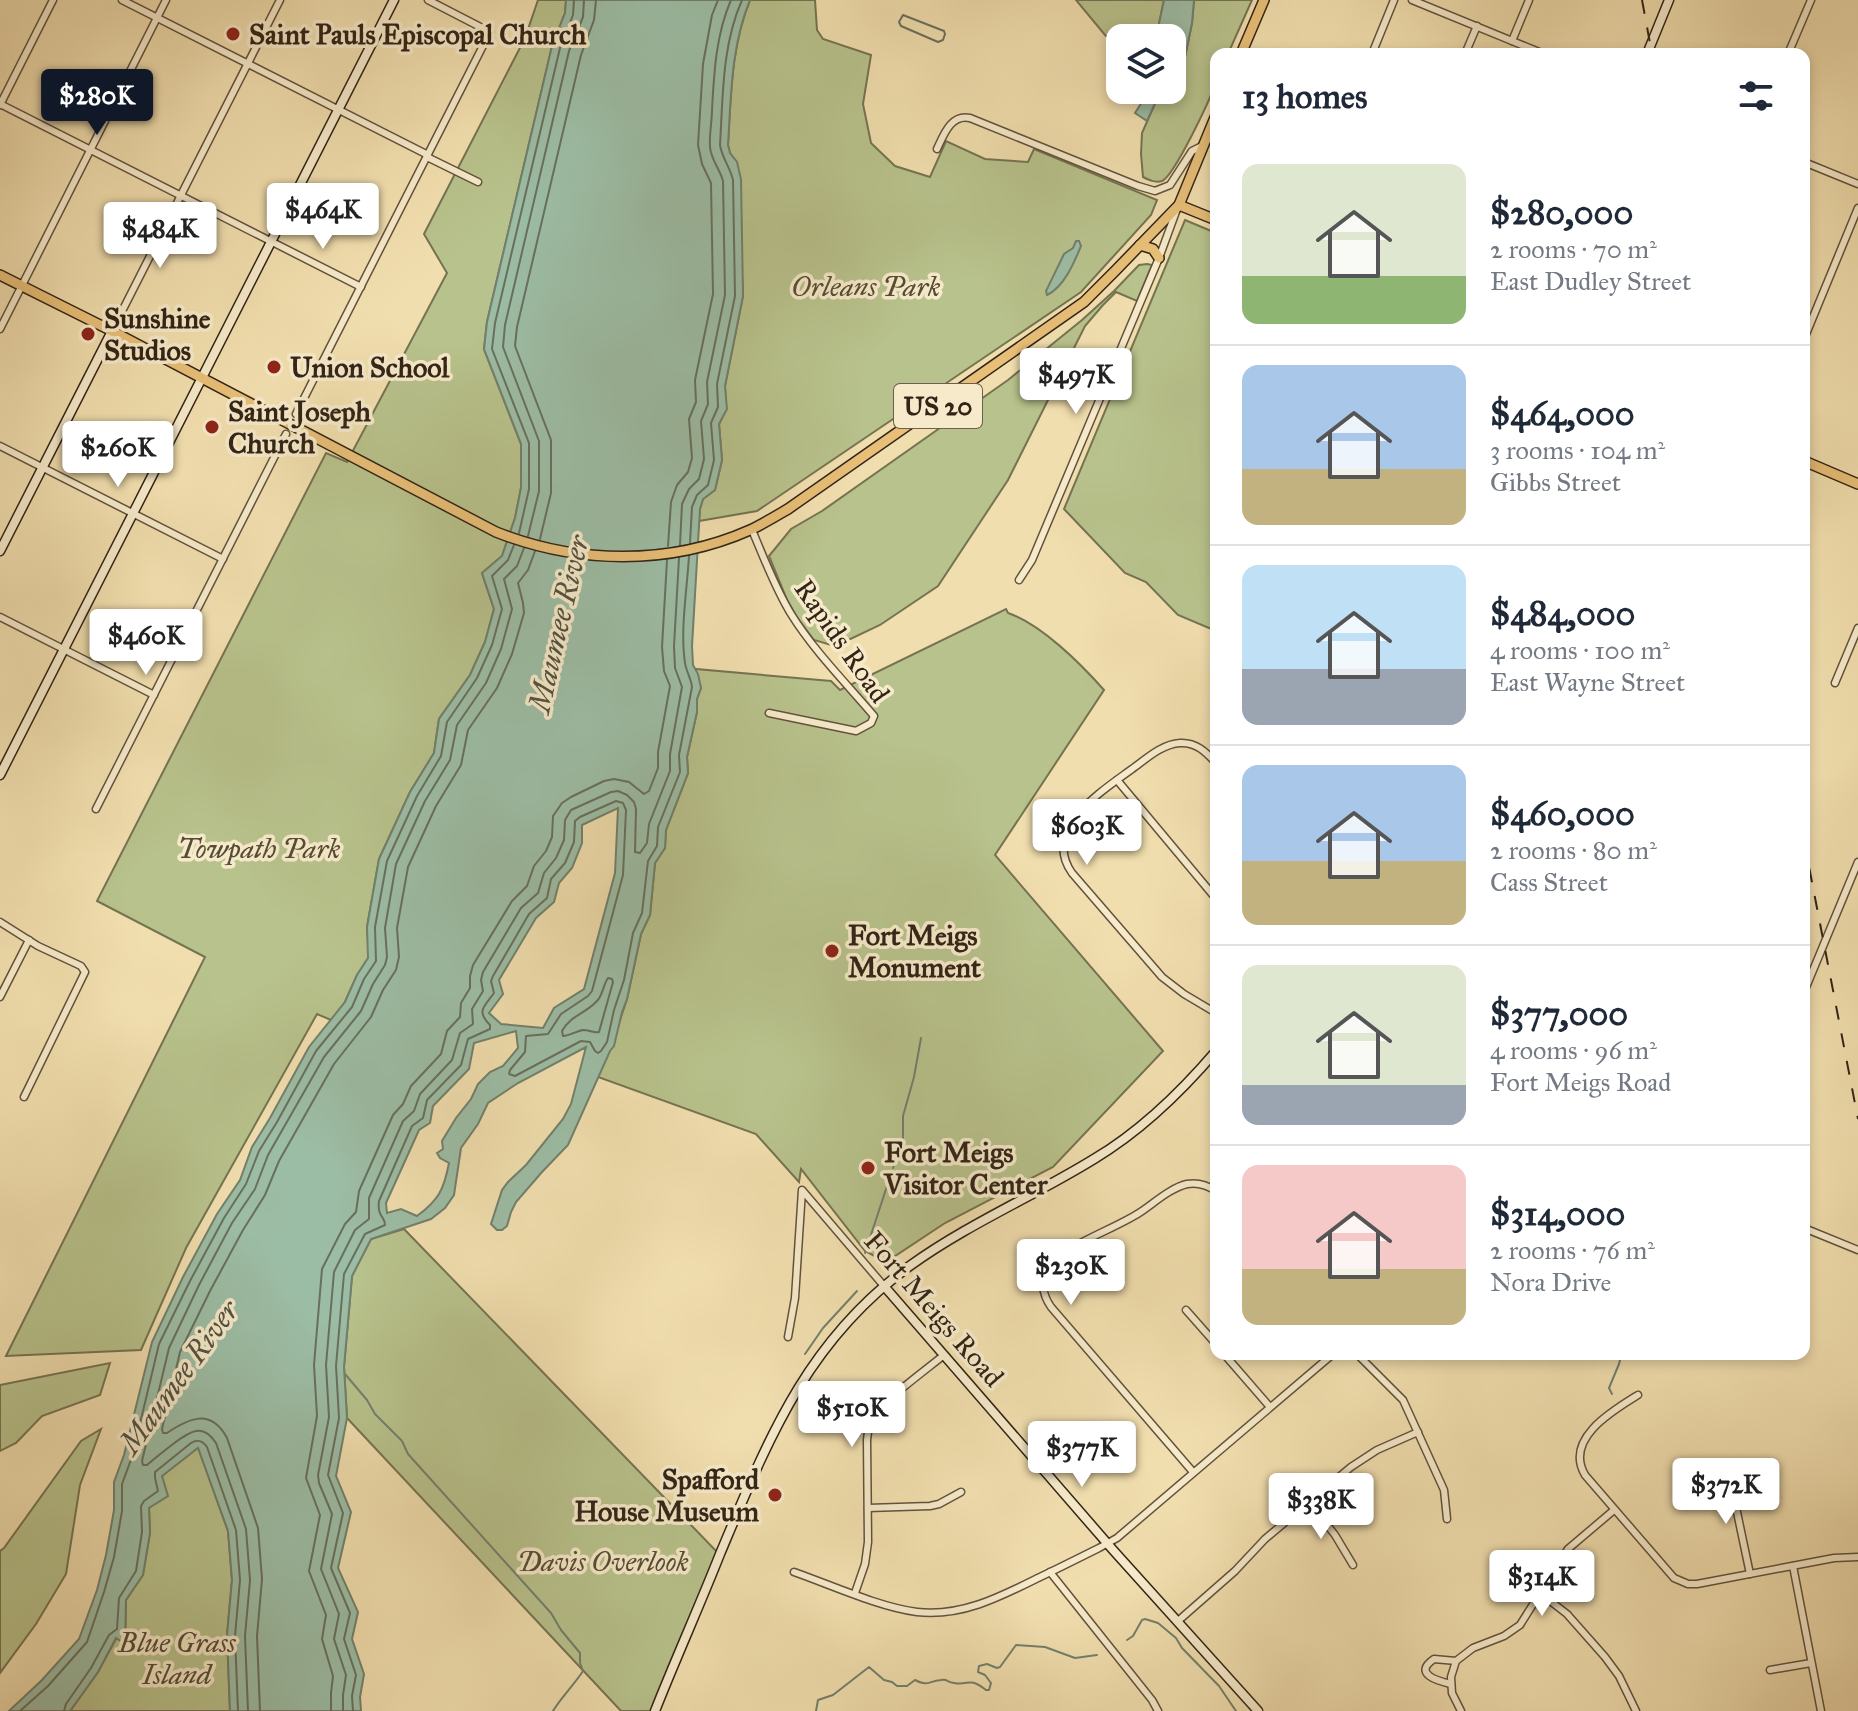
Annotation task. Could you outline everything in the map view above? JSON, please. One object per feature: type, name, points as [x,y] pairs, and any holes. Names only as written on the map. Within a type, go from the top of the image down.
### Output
[{"type":"main road","points":[[1244,48],[1264,0]]},
{"type":"main road","name":"US 20","points":[[0,275],[477,523],[518,541],[577,554],[651,556],[718,542],[752,530],[832,479],[1065,316],[1100,287],[1179,205],[1210,130]]},
{"type":"main road","points":[[1179,205],[1210,218]]},
{"type":"main road","points":[[1140,245],[1153,249],[1159,258]]},
{"type":"main road","points":[[1810,464],[1858,484]]},
{"type":"street","points":[[53,0],[0,105],[361,287]]},
{"type":"street","points":[[122,0],[478,182]]},
{"type":"street","points":[[0,329],[166,0]]},
{"type":"street","points":[[0,551],[280,0]]},
{"type":"street","points":[[0,773],[394,0]]},
{"type":"street","points":[[296,414],[490,32],[428,0]]},
{"type":"street","points":[[1374,48],[1394,0]]},
{"type":"street","points":[[1412,0],[1529,48]]},
{"type":"street","points":[[1512,41],[1529,0]]},
{"type":"street","points":[[1649,48],[1669,0]]},
{"type":"street","points":[[1791,48],[1811,0]]},
{"type":"street","points":[[1468,48],[1477,26]]},
{"type":"street","points":[[937,149],[948,128],[961,116],[1155,191],[1170,185],[1192,151],[1204,145]]},
{"type":"street","points":[[1810,164],[1858,184]]},
{"type":"street","points":[[1019,580],[1032,560],[1179,205]]},
{"type":"street","points":[[1810,324],[1858,208]]},
{"type":"street","points":[[96,809],[286,434]]},
{"type":"street","points":[[0,446],[223,559]]},
{"type":"street","name":"Rapids Road","points":[[752,530],[795,621],[874,716],[871,723],[856,731],[769,713]]},
{"type":"street","points":[[0,617],[154,695]]},
{"type":"street","points":[[1835,683],[1858,628]]},
{"type":"street","points":[[1210,757],[1199,747],[1185,743],[1162,748],[1086,804],[1069,827],[1063,844],[1065,862],[1072,873],[1162,977],[1210,1009]]},
{"type":"street","points":[[1117,780],[1210,891]]},
{"type":"street","points":[[1810,978],[1858,862]]},
{"type":"street","points":[[0,922],[85,969],[24,1097]]},
{"type":"street","points":[[0,997],[29,940]]},
{"type":"street","points":[[655,1711],[756,1468],[785,1409],[847,1322],[884,1286],[929,1252],[1116,1145],[1156,1113],[1210,1058]]},
{"type":"street","points":[[1193,1472],[1051,1307],[1043,1285],[1045,1271],[1057,1257],[1115,1228],[1174,1190],[1194,1184],[1210,1187]]},
{"type":"street","name":"Fort Meigs Road","points":[[788,1337],[795,1298],[802,1190],[1107,1544],[1258,1711]]},
{"type":"street","points":[[1810,1230],[1858,1250]]},
{"type":"street","points":[[1186,1310],[1210,1337]]},
{"type":"street","points":[[855,1593],[867,1556],[867,1440],[871,1421],[883,1406],[944,1355]]},
{"type":"street","points":[[1229,1360],[1270,1407]]},
{"type":"street","points":[[794,1572],[905,1610],[947,1612],[988,1602],[1107,1544],[1326,1360]]},
{"type":"street","points":[[1363,1360],[1397,1393],[1407,1408],[1444,1490],[1447,1519]]},
{"type":"street","points":[[1638,1395],[1590,1431],[1580,1447],[1581,1469],[1668,1573],[1680,1581],[1697,1584],[1834,1558],[1858,1557]]},
{"type":"street","points":[[1178,1621],[1235,1571],[1265,1539],[1365,1456],[1418,1432]]},
{"type":"street","points":[[1706,1474],[1728,1486],[1733,1493],[1750,1574]]},
{"type":"street","points":[[868,1508],[930,1506],[961,1492]]},
{"type":"street","points":[[1309,1502],[1335,1535],[1353,1565]]},
{"type":"street","points":[[1461,1711],[1451,1684],[1456,1661],[1473,1648],[1520,1625],[1568,1549],[1614,1510]]},
{"type":"street","points":[[1793,1566],[1821,1711]]},
{"type":"street","points":[[1050,1572],[1158,1711]]},
{"type":"street","points":[[1540,1593],[1567,1614],[1614,1668],[1636,1711]]},
{"type":"street","points":[[1451,1684],[1431,1678],[1426,1668],[1434,1659],[1456,1661]]},
{"type":"street","points":[[1770,1670],[1811,1663]]},
{"type":"green space","name":"Towpath Park","points":[[538,0],[566,0],[565,13],[552,46],[487,322],[484,349],[521,444],[521,488],[502,556],[482,573],[494,609],[485,642],[470,675],[439,719],[434,753],[410,792],[379,859],[367,927],[369,957],[345,1002],[331,1020],[317,1014],[186,1248],[141,1350],[6,1356],[205,957],[97,901],[326,453],[347,462],[447,273],[424,234],[525,38]]},
{"type":"green space","name":"Orleans Park","points":[[750,0],[815,0],[817,30],[823,39],[871,55],[863,104],[871,143],[895,166],[930,177],[946,141],[985,159],[1028,162],[1034,149],[1157,200],[1151,215],[1081,292],[757,511],[699,521],[703,499],[715,490],[722,460],[719,424],[726,409],[725,386],[743,296],[737,163],[728,145],[735,53]]},
{"type":"green space","points":[[1076,0],[1164,0],[1159,24],[1106,24],[1105,35]]},
{"type":"green space","points":[[1194,0],[1252,0],[1231,48],[1210,48],[1210,95],[1201,117],[1168,176],[1162,181],[1152,181],[1143,177],[1142,133],[1155,104],[1186,104],[1186,52]]},
{"type":"green space","points":[[1185,220],[1210,230],[1210,628],[1178,615],[1146,582],[1125,573],[1064,509]]},
{"type":"green space","points":[[1139,265],[1152,265],[1137,301],[1116,292],[1085,326],[1008,480],[938,586],[880,625],[842,643],[831,645],[814,640],[787,600],[769,556],[791,529],[822,511],[1008,380],[1082,320]]},
{"type":"green space","points":[[1006,609],[1060,646],[1104,690],[995,855],[1163,1051],[1053,1167],[945,1223],[886,1262],[865,1251],[801,1169],[799,1182],[756,1134],[598,1077],[627,999],[641,934],[650,915],[655,863],[665,848],[666,830],[688,773],[687,757],[701,688],[695,669],[831,681],[840,690]]},
{"type":"green space","name":"Davis Overlook","points":[[404,1229],[720,1555],[655,1711],[621,1711],[347,1418],[344,1367],[352,1276],[371,1239]]},
{"type":"green space","points":[[110,1363],[100,1395],[42,1416],[16,1443],[0,1451],[0,1385]]},
{"type":"green space","points":[[101,1429],[80,1485],[66,1574],[36,1624],[0,1673],[0,1551],[81,1441]]},
{"type":"green space","name":"Blue Grass Island","points":[[198,1447],[228,1531],[232,1580],[227,1635],[230,1711],[70,1711],[98,1672],[117,1637],[125,1643],[126,1600],[143,1574],[150,1533],[149,1508],[162,1476]]},
{"type":"water","name":"Maumee River","points":[[566,0],[750,0],[735,53],[728,145],[741,179],[743,296],[725,386],[727,409],[719,424],[722,460],[715,490],[703,499],[700,509],[692,646],[693,665],[701,688],[687,757],[688,773],[666,830],[665,848],[655,863],[650,915],[641,934],[614,1046],[568,1145],[516,1202],[507,1226],[497,1230],[491,1224],[502,1190],[563,1119],[571,1104],[586,1047],[518,1083],[488,1103],[461,1148],[454,1195],[445,1208],[431,1219],[371,1239],[352,1276],[344,1367],[347,1418],[336,1476],[351,1512],[338,1568],[358,1612],[352,1639],[364,1674],[361,1711],[230,1711],[227,1635],[232,1580],[228,1531],[198,1448],[162,1476],[168,1496],[149,1508],[150,1533],[143,1575],[126,1600],[125,1644],[116,1638],[98,1672],[70,1711],[9,1711],[79,1639],[106,1555],[114,1510],[114,1482],[124,1455],[152,1342],[217,1214],[240,1180],[252,1147],[309,1047],[345,1002],[368,958],[367,927],[379,859],[410,792],[434,753],[439,719],[470,675],[485,642],[494,609],[482,573],[502,556],[521,488],[521,444],[484,349],[487,322],[552,46],[565,13]],"holes":[[[618,808],[615,873],[584,989],[554,1008],[543,1028],[501,1024],[489,1013],[503,994],[499,980],[536,918],[554,902],[559,883],[572,868],[582,843],[582,825]],[[516,1031],[518,1048],[503,1066],[490,1072],[478,1084],[442,1141],[443,1149],[437,1153],[449,1163],[442,1187],[431,1205],[417,1216],[401,1209],[387,1213],[386,1203],[419,1130],[430,1123],[433,1106],[469,1069],[474,1043]]]},
{"type":"water","points":[[1164,0],[1194,0],[1186,52],[1186,24],[1159,24]]},
{"type":"water","points":[[1141,104],[1155,104],[1147,121],[1135,113]]},
{"type":"water","points":[[1076,241],[1081,246],[1072,267],[1047,295],[1046,291],[1064,254],[1073,248]]},
{"type":"waterway","points":[[893,1168],[903,1140],[903,1116],[921,1038]]},
{"type":"waterway","points":[[865,1253],[889,1180]]},
{"type":"waterway","points":[[805,1354],[823,1328],[857,1291]]},
{"type":"waterway","points":[[1612,1394],[1609,1388],[1620,1360]]},
{"type":"waterway","points":[[345,1374],[375,1414],[402,1441],[408,1454],[551,1613],[580,1653],[583,1671],[553,1711]]},
{"type":"waterway","points":[[1127,1640],[1142,1620],[1158,1623],[1176,1638],[1219,1686],[1236,1711]]},
{"type":"waterway","points":[[816,1711],[818,1700],[833,1695],[869,1667],[897,1686],[907,1686],[915,1680],[926,1683],[944,1680],[959,1684],[972,1682],[989,1690],[991,1683],[978,1672],[979,1666],[1000,1667],[1016,1645],[1045,1647],[1075,1658],[1097,1655]]},
{"type":"railway","points":[[1642,0],[1651,48]]},
{"type":"railway","points":[[1810,872],[1858,1119]]},
{"type":"place","name":"Saint Pauls Episcopal Church","points":[[233,34]]},
{"type":"place","name":"Sunshine Studios","points":[[88,334]]},
{"type":"place","name":"Union School","points":[[274,367]]},
{"type":"place","name":"Saint Joseph Church","points":[[212,427]]},
{"type":"place","name":"Fort Meigs Monument","points":[[832,951]]},
{"type":"place","name":"Fort Meigs Visitor Center","points":[[868,1168]]},
{"type":"place","name":"Spafford House Museum","points":[[775,1495]]}]
